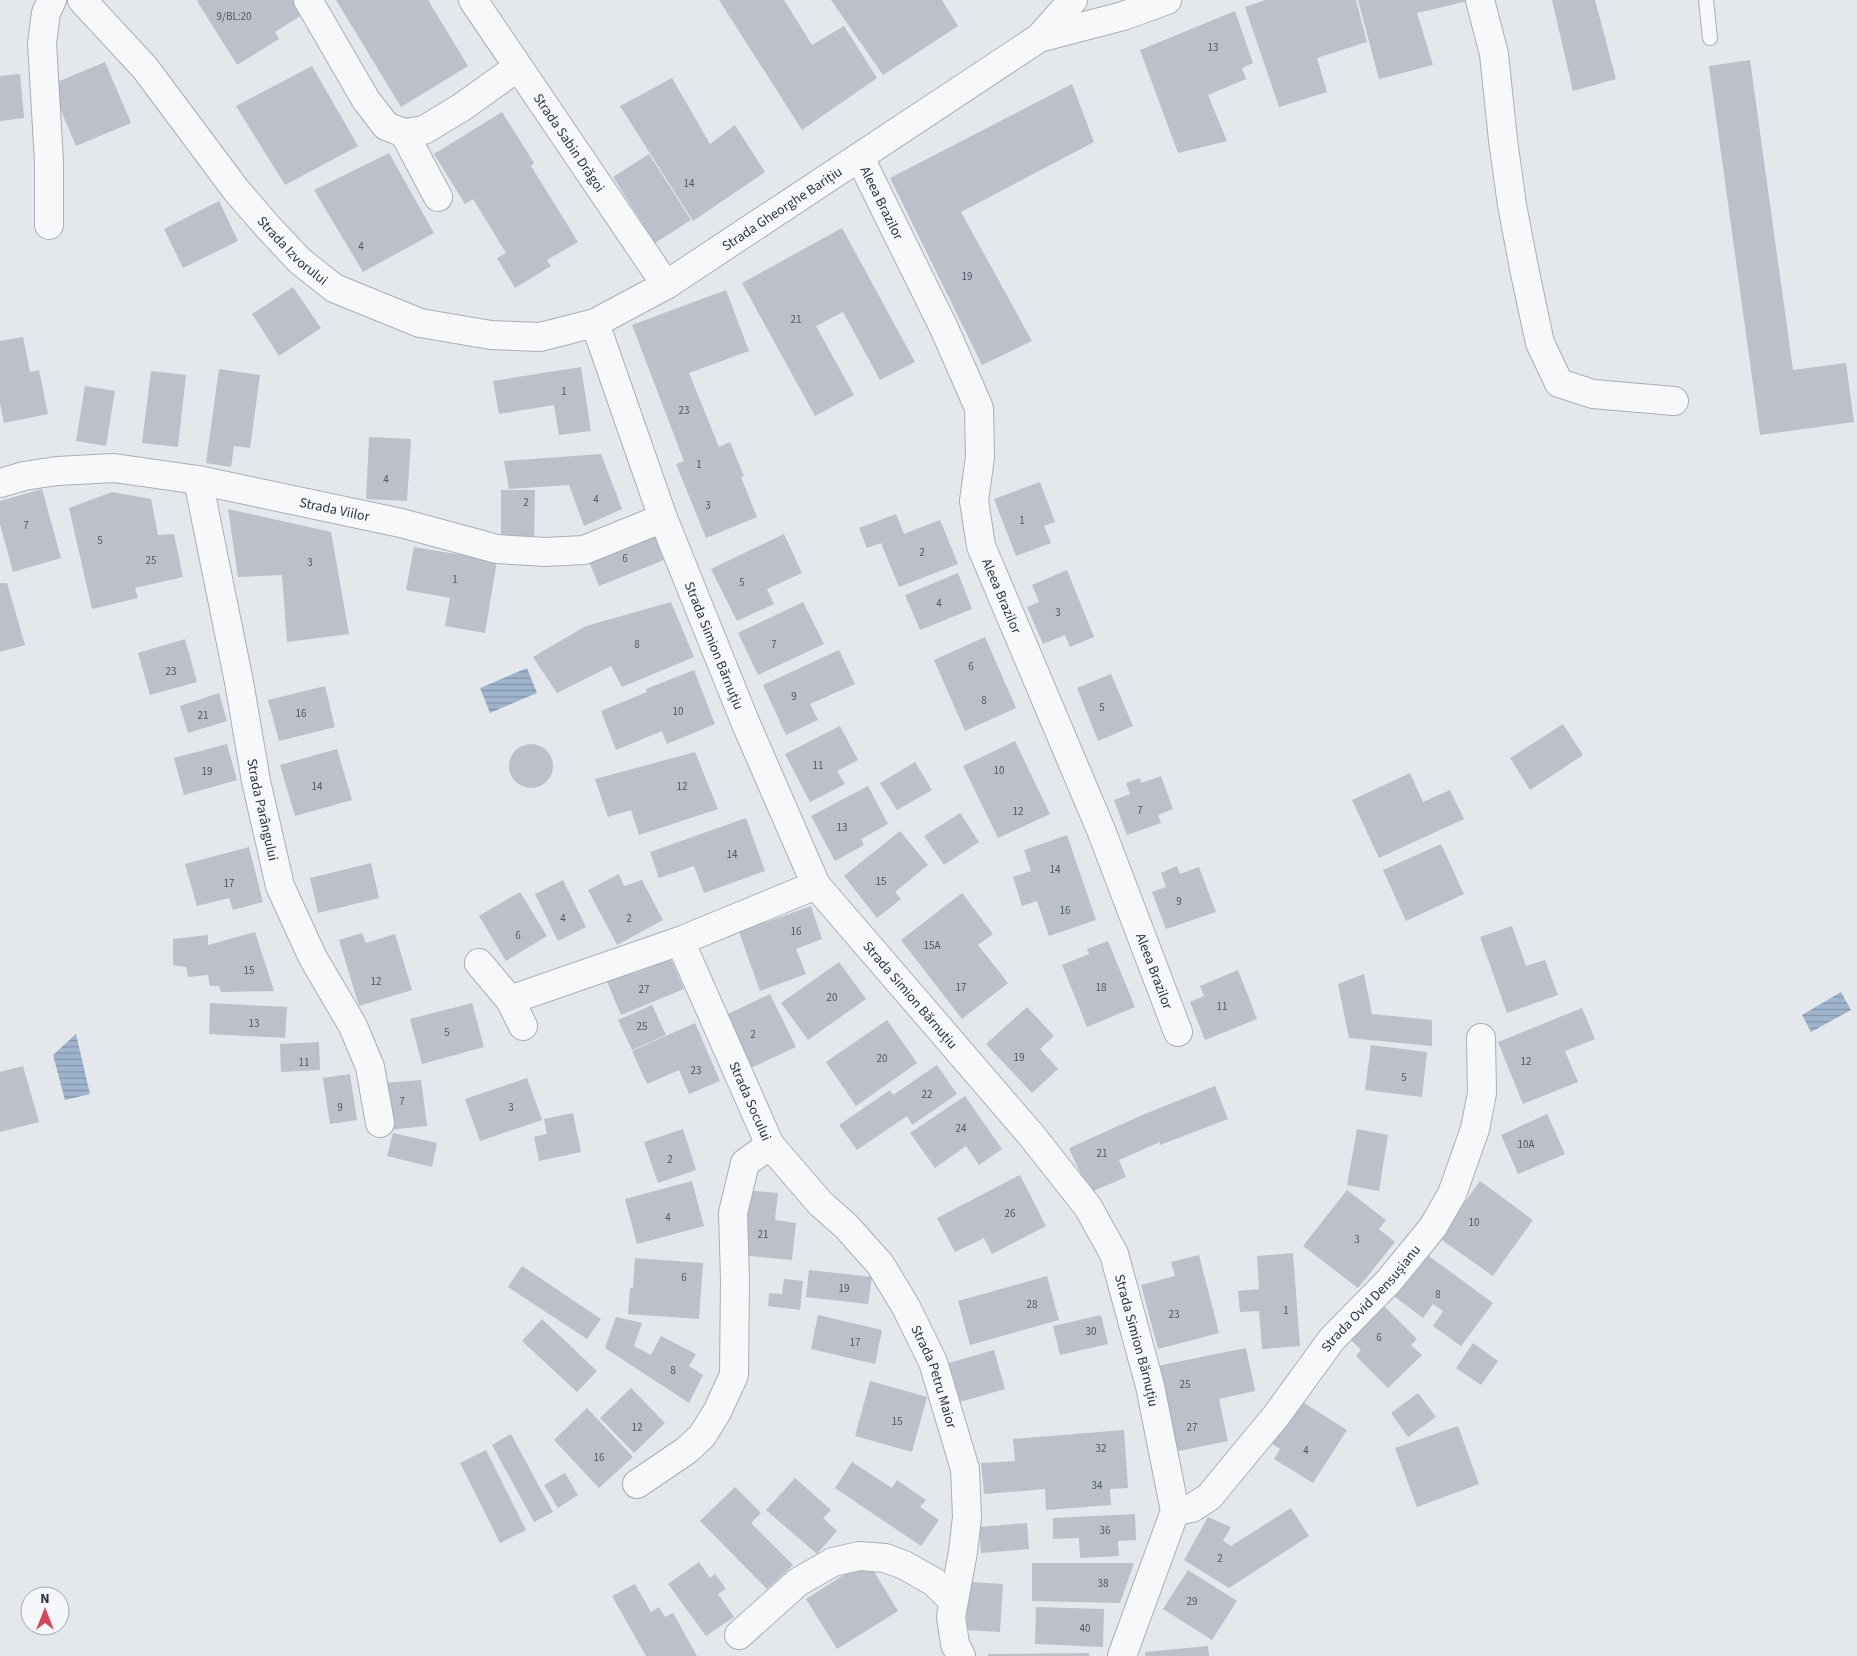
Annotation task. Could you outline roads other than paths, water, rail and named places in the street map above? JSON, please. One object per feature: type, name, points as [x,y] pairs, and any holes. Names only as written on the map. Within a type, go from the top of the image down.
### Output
[{"type":"street","points":[[49,225],[49,162],[42,43],[46,13],[52,0]]},
{"type":"street","name":"Strada Izvorului","points":[[82,0],[145,68],[236,190],[268,227],[300,261],[334,288],[420,322],[491,335],[540,337],[595,322]]},
{"type":"street","points":[[308,0],[366,100],[386,126],[404,133],[424,130],[462,107],[518,67]]},
{"type":"street","name":"Strada Sabin Drăgoi","points":[[473,0],[666,285]]},
{"type":"street","name":"Strada Gheorghe Barițiu","points":[[595,322],[666,285],[860,158],[1038,38],[1073,0]]},
{"type":"street","name":"Strada Gheorghe Barițiu","points":[[1038,38],[1123,16],[1167,0]]},
{"type":"street","points":[[1480,0],[1494,54],[1512,205],[1540,343],[1560,383],[1593,394],[1674,401]]},
{"type":"street","points":[[404,133],[438,197]]},
{"type":"street","name":"Aleea Brazilor","points":[[860,158],[944,328],[979,408],[980,457],[974,500],[981,546],[1101,830],[1178,1032]]},
{"type":"street","name":"Strada Simion Bărnuțiu","points":[[595,322],[663,518],[746,724],[816,885],[1032,1136],[1088,1207],[1114,1254],[1150,1386],[1175,1511]]},
{"type":"street","name":"Strada Viilor","points":[[0,483],[24,476],[57,471],[114,468],[198,480],[401,523],[497,549],[545,552],[584,550],[663,518]]},
{"type":"street","name":"Strada Parângului","points":[[198,480],[239,682],[256,781],[280,886],[313,958],[353,1026],[370,1067],[380,1123]]},
{"type":"street","points":[[510,1000],[680,941],[816,885]]},
{"type":"street","name":"Strada Socului","points":[[637,1484],[687,1450],[702,1436],[717,1412],[734,1375],[735,1280],[733,1213],[745,1163],[770,1145],[680,941]]},
{"type":"street","points":[[479,963],[510,1000],[523,1026]]},
{"type":"street","name":"Strada Ovid Densușianu","points":[[1175,1511],[1192,1508],[1209,1497],[1276,1416],[1332,1339],[1389,1281],[1433,1228],[1452,1194],[1475,1129],[1482,1093],[1481,1038]]},
{"type":"street","name":"Strada Petru Maior","points":[[770,1145],[820,1203],[846,1226],[880,1264],[906,1307],[933,1362],[965,1469],[967,1517],[963,1552],[951,1617],[955,1644],[961,1656]]},
{"type":"street","points":[[1122,1656],[1175,1511]]},
{"type":"street","points":[[739,1635],[798,1582],[833,1562],[859,1556],[885,1558],[904,1565],[934,1582],[954,1601]]},
{"type":"lane","points":[[1706,0],[1710,38]]},
{"type":"water","points":[[527,668],[537,693],[490,713],[480,688]]},
{"type":"water","points":[[1841,992],[1851,1010],[1811,1032],[1802,1015]]},
{"type":"water","points":[[76,1034],[90,1094],[65,1100],[53,1055]]}]
